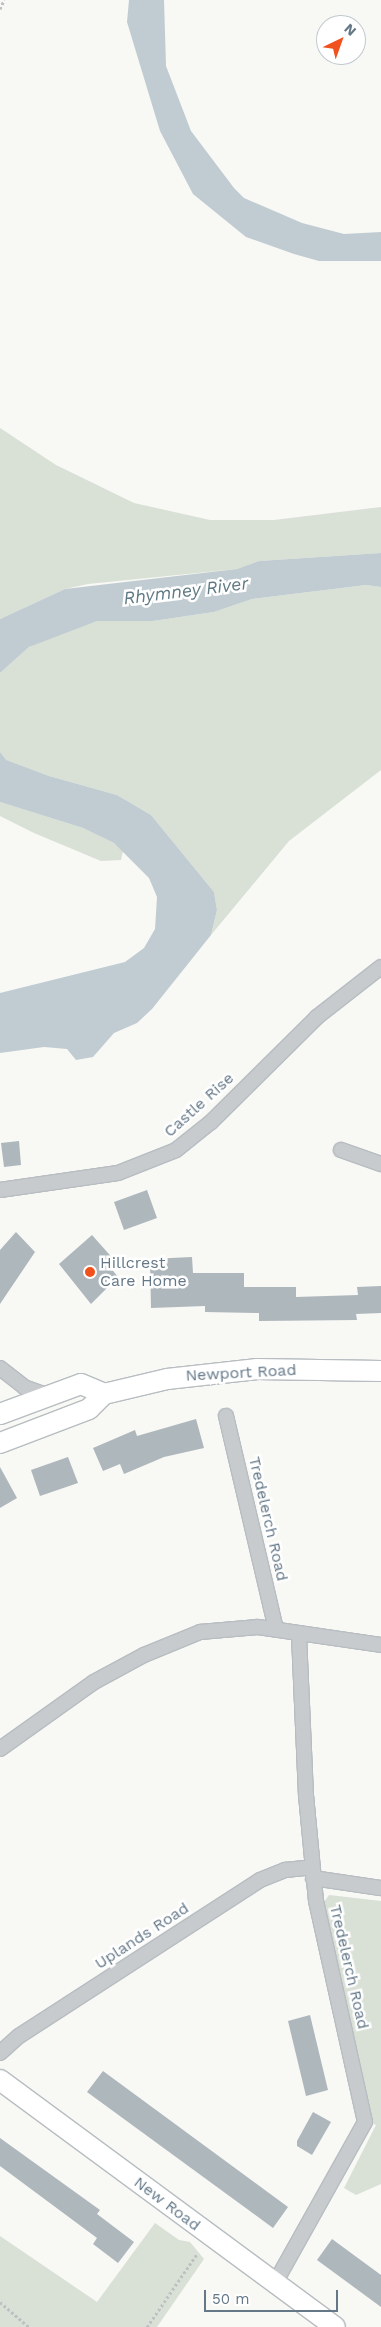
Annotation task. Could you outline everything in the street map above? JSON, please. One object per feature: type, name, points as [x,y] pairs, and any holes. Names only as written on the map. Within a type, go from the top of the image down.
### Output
[{"type":"main road","name":"Newport Road","points":[[104,1394],[211,1373],[381,1371]]},
{"type":"main road","points":[[0,1414],[46,1395],[81,1384],[104,1394],[89,1409],[0,1443]]},
{"type":"main road","name":"New Road","points":[[0,2080],[335,2327]]},
{"type":"street","name":"Castle Rise","points":[[0,1190],[118,1173],[176,1150],[212,1122],[317,1016],[381,967]]},
{"type":"street","points":[[341,1150],[381,1164]]},
{"type":"street","points":[[0,1368],[24,1387],[46,1395]]},
{"type":"street","name":"Tredelerch Road","points":[[226,1416],[276,1629]]},
{"type":"street","points":[[0,1749],[94,1682],[172,1642],[221,1628],[276,1629],[381,1645]]},
{"type":"street","name":"Tredelerch Road","points":[[275,2283],[365,2122],[312,1873],[299,1633]]},
{"type":"street","name":"Uplands Road","points":[[0,2053],[18,2036],[260,1880],[285,1870],[312,1873],[381,1888]]},
{"type":"path","points":[[0,9],[4,0]]},
{"type":"path","points":[[147,2327],[198,2254]]},
{"type":"path","points":[[0,2302],[30,2327]]},
{"type":"shaded area","points":[[0,428],[56,465],[134,503],[210,520],[274,520],[381,507],[381,553],[259,561],[237,569],[88,584],[65,589],[0,619]]},
{"type":"shaded area","points":[[366,585],[381,587],[381,770],[289,841],[211,935],[217,910],[214,892],[151,815],[117,795],[49,776],[5,760],[0,752],[0,673],[29,647],[69,628],[97,621],[153,621],[214,612],[252,599]]},
{"type":"shaded area","points":[[0,802],[83,828],[114,843],[123,851],[121,860],[101,861],[34,833],[0,816]]},
{"type":"shaded area","points":[[329,1895],[381,1901],[381,2184],[356,2195],[344,2188],[376,2125],[371,2123],[324,1902]]},
{"type":"shaded area","points":[[155,2223],[179,2240],[190,2242],[204,2259],[157,2327],[0,2327],[0,2236],[97,2302]]},
{"type":"water","points":[[129,0],[164,0],[166,66],[191,131],[234,188],[244,198],[302,223],[344,234],[381,232],[381,261],[319,261],[246,237],[193,194],[160,131],[127,22]]},
{"type":"water","name":"Rhymney River","points":[[381,553],[381,587],[366,585],[252,599],[214,612],[153,621],[97,621],[29,647],[0,673],[0,619],[65,589],[237,569],[259,561]]},
{"type":"water","points":[[0,752],[6,760],[49,776],[117,795],[151,815],[214,892],[217,910],[211,935],[152,1009],[137,1023],[114,1033],[93,1057],[76,1060],[67,1049],[44,1047],[0,1053],[0,993],[125,962],[144,948],[155,929],[157,897],[149,878],[114,843],[83,828],[0,802]]},
{"type":"building","points":[[19,1141],[21,1165],[4,1167],[1,1143]]},
{"type":"building","points":[[147,1190],[157,1218],[124,1230],[114,1202]]},
{"type":"building","points":[[16,1232],[35,1252],[0,1304],[0,1250]]},
{"type":"building","name":"Hillcrest Care Home","points":[[92,1235],[116,1262],[110,1267],[118,1277],[91,1304],[59,1264]]},
{"type":"building","points":[[192,1257],[193,1273],[244,1273],[244,1287],[296,1287],[296,1297],[358,1295],[357,1287],[381,1286],[381,1313],[356,1314],[357,1320],[259,1321],[259,1313],[205,1312],[205,1306],[151,1308],[150,1259]]},
{"type":"building","points":[[196,1419],[204,1448],[164,1457],[124,1474],[120,1464],[103,1471],[93,1448],[135,1430],[137,1436]]},
{"type":"building","points":[[68,1457],[78,1483],[40,1496],[31,1470]]},
{"type":"building","points":[[0,1467],[17,1498],[0,1508]]},
{"type":"building","points":[[310,2015],[328,2090],[306,2096],[288,2021]]},
{"type":"building","points":[[103,2071],[288,2207],[273,2228],[87,2092]]},
{"type":"building","points":[[313,2112],[331,2122],[312,2155],[297,2146],[297,2141]]},
{"type":"building","points":[[0,2138],[100,2210],[97,2214],[134,2242],[118,2263],[93,2244],[97,2238],[0,2166]]},
{"type":"building","points":[[332,2239],[381,2275],[381,2307],[317,2260]]},
{"type":"place","name":"Hillcrest Care Home","points":[[90,1272]]}]
